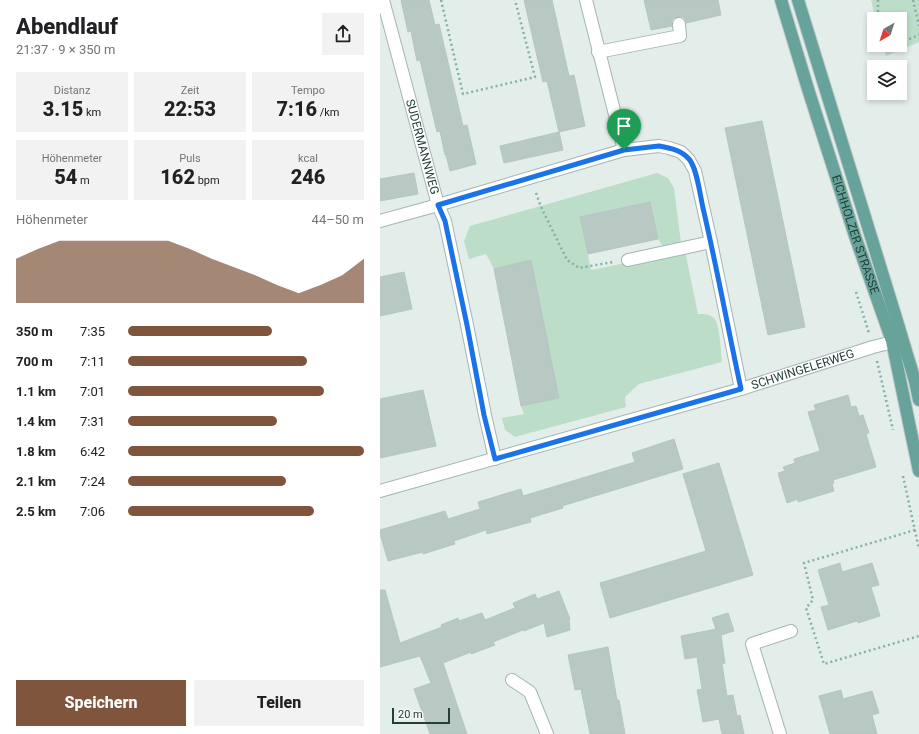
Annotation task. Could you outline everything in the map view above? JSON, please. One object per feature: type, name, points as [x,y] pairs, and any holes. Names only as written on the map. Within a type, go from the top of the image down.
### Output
[{"type":"main road","name":"EICHHOLZER STRASSE","points":[[781,0],[851,221],[897,341],[915,381],[919,400]]},
{"type":"main road","name":"EICHHOLZER STRASSE","points":[[798,0],[897,321],[897,341],[919,471]]},
{"type":"street","name":"SUDERMANNWEG","points":[[383,0],[438,205],[445,221],[484,415],[495,459]]},
{"type":"street","points":[[586,0],[624,150]]},
{"type":"street","points":[[598,52],[680,36],[678,24]]},
{"type":"street","points":[[380,221],[624,150],[659,146],[681,152],[690,160],[695,171],[741,389]]},
{"type":"street","points":[[628,260],[711,242]]},
{"type":"street","name":"SCHWINGELERWEG","points":[[380,491],[741,389],[873,347],[897,341]]},
{"type":"street","points":[[780,734],[752,644],[791,630]]},
{"type":"street","points":[[512,680],[530,692],[547,734]]},
{"type":"path","points":[[441,0],[463,94],[535,77],[515,0]]},
{"type":"path","points":[[878,0],[878,12]]},
{"type":"path","points":[[913,0],[919,26]]},
{"type":"path","points":[[907,40],[919,35]]},
{"type":"path","points":[[529,178],[567,260],[580,268],[628,260]]},
{"type":"path","points":[[855,288],[873,347],[894,437]]},
{"type":"path","points":[[903,476],[919,549]]},
{"type":"path","points":[[915,530],[804,563],[813,600],[806,608],[824,664],[919,636]]},
{"type":"green space","points":[[871,0],[919,0],[919,42],[907,47],[907,12],[874,12]]},
{"type":"green space","points":[[885,52],[895,52],[886,56]]},
{"type":"green space","points":[[657,173],[668,178],[674,188],[681,243],[663,246],[658,239],[650,202],[580,217],[591,270],[685,251],[698,314],[711,316],[714,318],[718,326],[722,362],[639,384],[625,397],[626,407],[515,437],[505,430],[502,418],[524,414],[521,406],[559,397],[531,261],[494,269],[486,254],[469,259],[464,241],[470,226]]},
{"type":"building","points":[[401,0],[429,0],[435,25],[439,24],[463,126],[467,125],[476,164],[450,171],[440,131],[437,132],[420,60],[417,61],[411,31],[408,32]]},
{"type":"building","points":[[524,0],[552,0],[569,76],[574,75],[585,126],[559,132],[547,81],[543,82]]},
{"type":"building","points":[[644,0],[718,0],[721,15],[686,23],[683,17],[678,17],[672,20],[672,26],[651,30]]},
{"type":"building","points":[[762,121],[805,327],[768,335],[725,128]]},
{"type":"building","points":[[559,132],[563,150],[504,163],[500,146]]},
{"type":"building","points":[[414,173],[418,194],[380,201],[380,179]]},
{"type":"building","points":[[650,202],[658,239],[588,254],[580,217]]},
{"type":"building","points":[[531,260],[559,398],[521,406],[494,269]]},
{"type":"building","points":[[404,272],[412,309],[380,316],[380,277]]},
{"type":"building","points":[[423,390],[436,446],[380,458],[380,399]]},
{"type":"building","points":[[848,395],[851,407],[856,406],[859,416],[863,415],[869,433],[866,434],[876,467],[833,480],[834,483],[832,484],[834,491],[798,502],[798,499],[787,503],[778,473],[785,471],[783,467],[795,463],[794,459],[820,451],[808,412],[816,410],[814,405]]},
{"type":"building","points":[[674,439],[683,469],[562,506],[563,508],[530,518],[531,522],[487,534],[486,530],[454,541],[455,544],[423,554],[423,552],[388,561],[380,530],[445,511],[448,519],[480,509],[478,502],[521,489],[523,496],[635,462],[632,453]]},
{"type":"building","points":[[719,463],[753,575],[610,618],[600,583],[706,551],[683,474]]},
{"type":"building","points":[[840,563],[842,572],[872,563],[879,585],[871,587],[880,616],[828,630],[821,607],[829,605],[818,570]]},
{"type":"building","points":[[380,590],[385,590],[400,643],[442,627],[441,625],[458,618],[459,621],[482,613],[485,620],[515,608],[513,603],[535,594],[537,599],[559,591],[570,619],[570,630],[547,637],[544,623],[493,642],[495,645],[471,654],[471,652],[443,663],[467,734],[430,734],[414,689],[431,683],[420,656],[380,667]]},
{"type":"building","points":[[728,613],[734,631],[721,635],[725,663],[722,664],[727,696],[733,695],[737,716],[740,715],[744,734],[722,734],[719,719],[703,722],[697,690],[702,689],[697,657],[685,659],[681,636],[716,629],[712,618]]},
{"type":"building","points":[[608,647],[617,700],[619,700],[625,734],[590,734],[581,689],[575,690],[568,655]]},
{"type":"building","points":[[841,690],[843,699],[872,691],[879,713],[872,715],[877,734],[830,734],[819,696]]},
{"type":"route","points":[[659,146],[681,152],[690,160],[695,171],[711,242],[741,389],[495,459],[484,415],[445,221],[438,205],[624,150],[659,146]]}]
